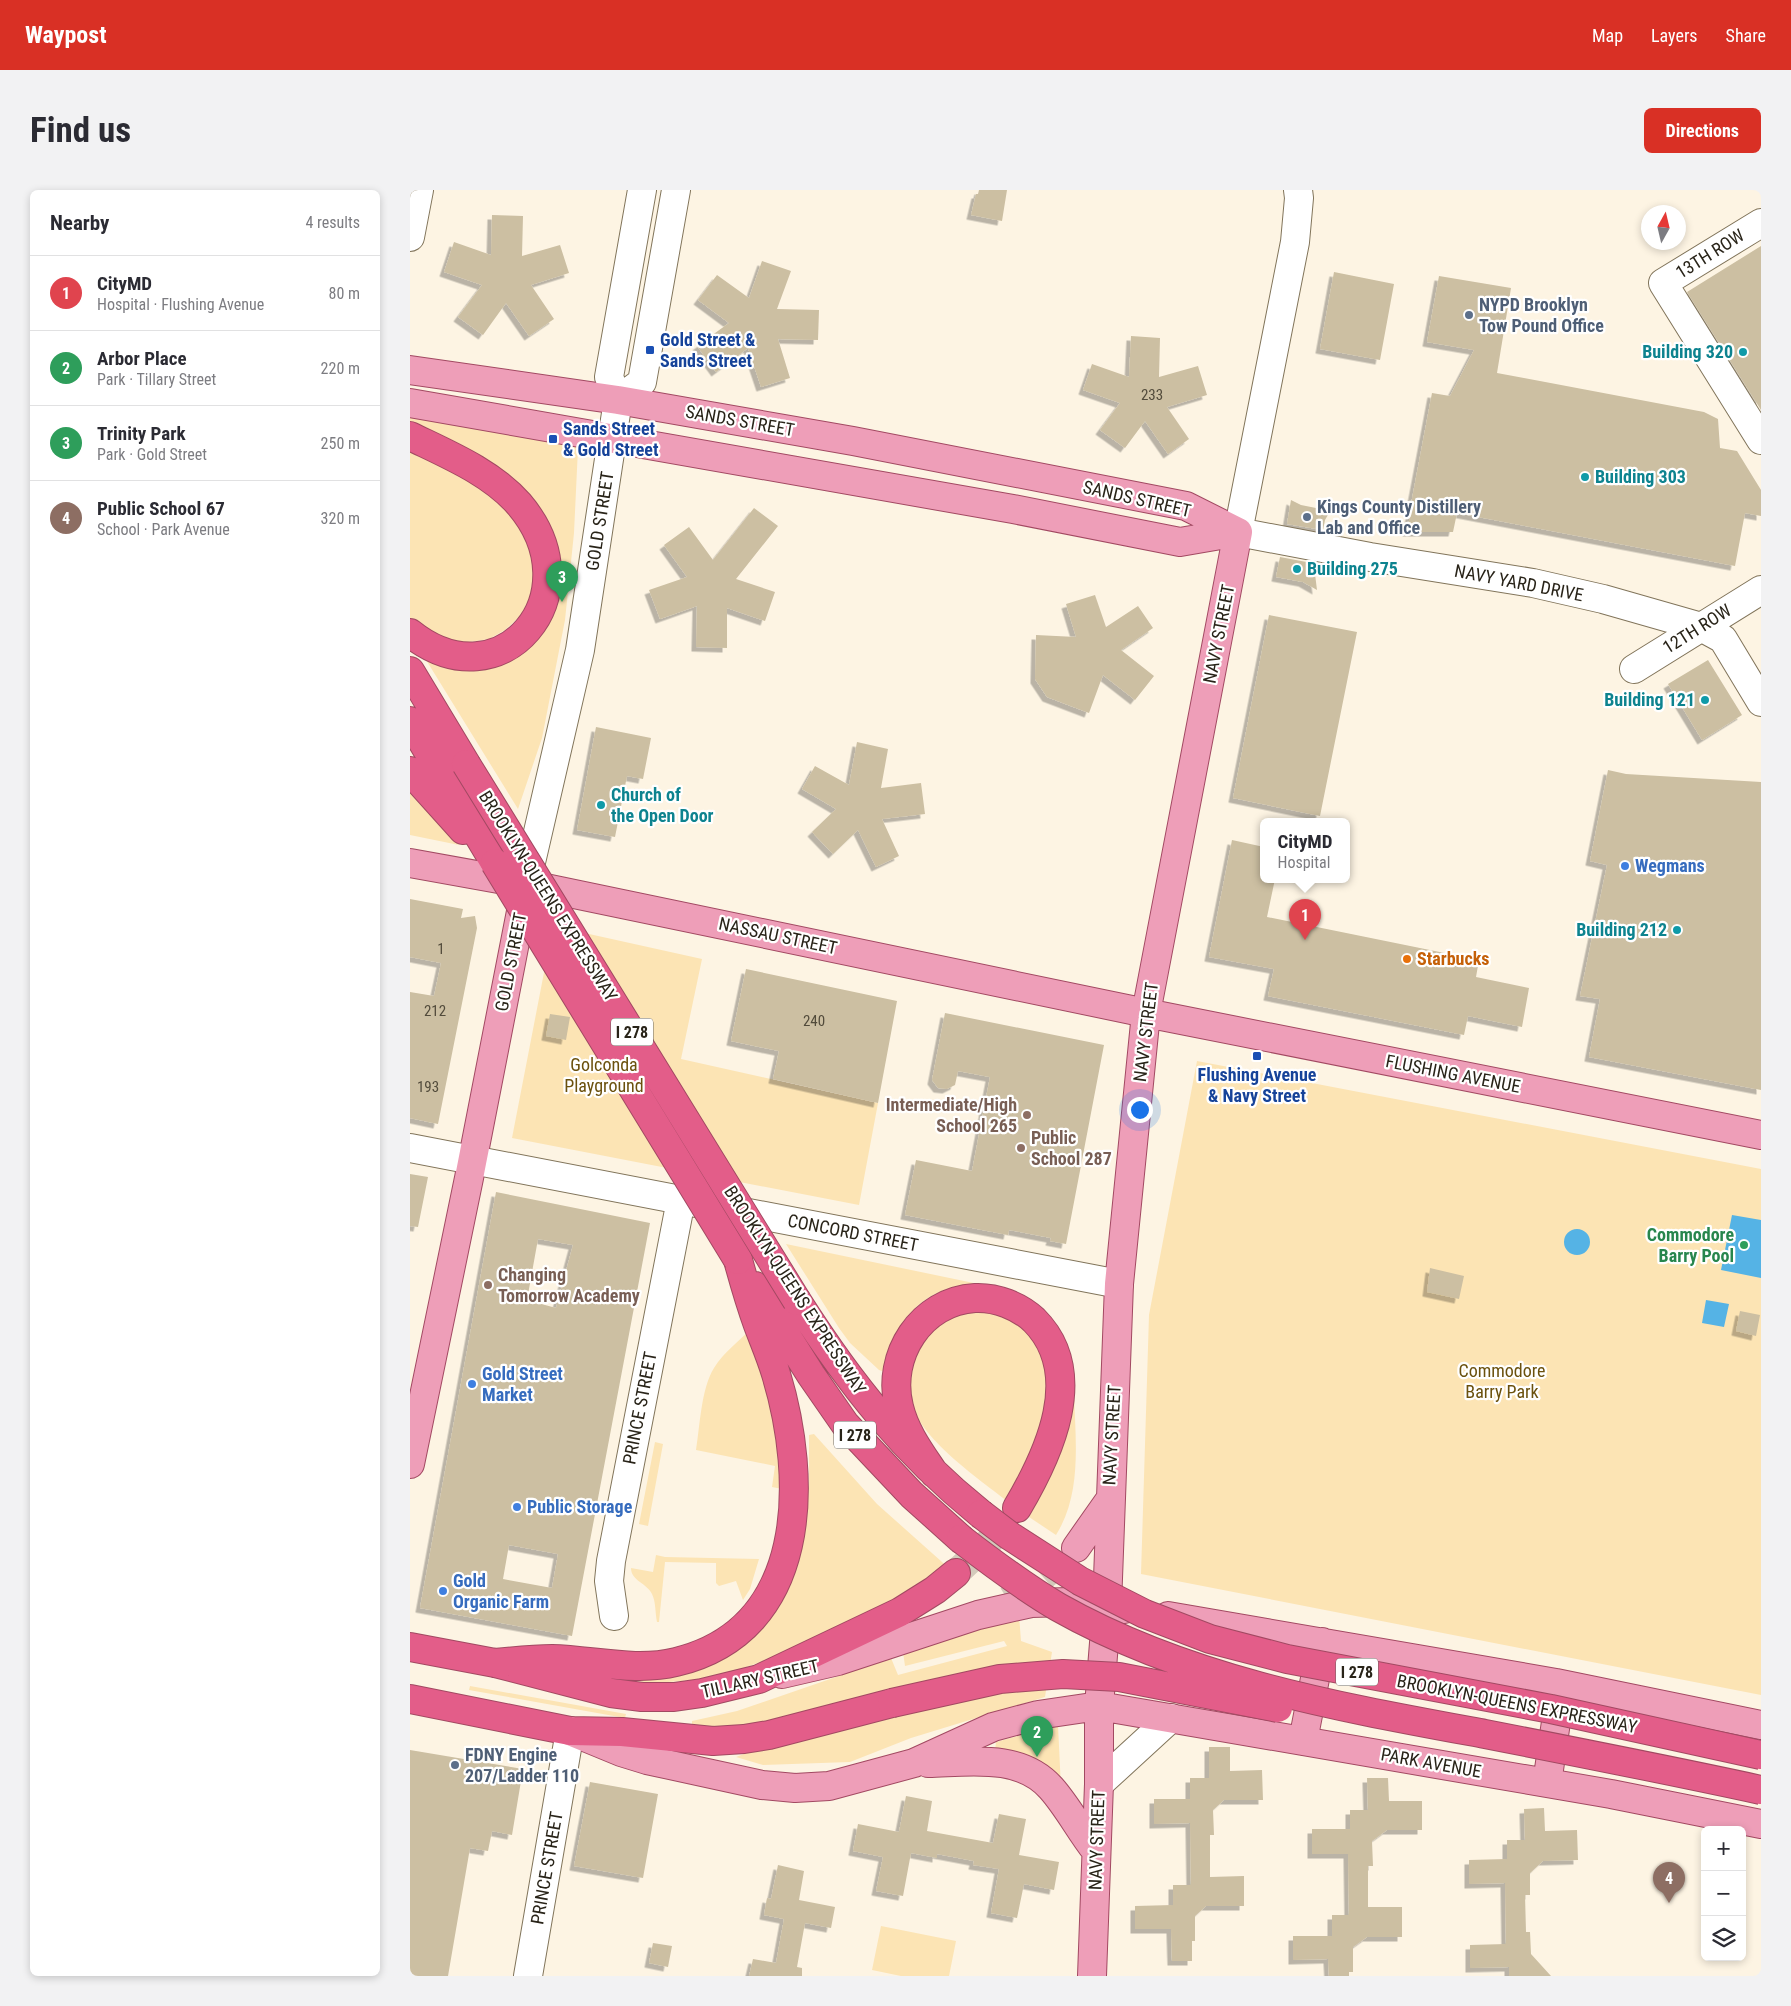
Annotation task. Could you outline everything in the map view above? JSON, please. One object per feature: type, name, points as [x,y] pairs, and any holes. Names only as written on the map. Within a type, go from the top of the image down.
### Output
[{"type":"highway","points":[[410,436],[463,463],[504,490],[518,504],[538,535],[548,566],[546,596],[534,621],[515,642],[502,649],[470,657],[451,654],[424,643],[410,633]]},
{"type":"highway","name":"BROOKLYN-QUEENS EXPRESSWAY","points":[[410,671],[436,775],[837,1361],[871,1407],[901,1441],[981,1514],[1010,1536],[1080,1582],[1146,1614],[1210,1639],[1287,1659],[1551,1709],[1761,1754]]},
{"type":"highway","name":"BROOKLYN-QUEENS EXPRESSWAY","points":[[410,721],[436,775],[495,863],[738,1260],[747,1294],[811,1375],[845,1424],[912,1495],[960,1539],[1022,1584],[1058,1607],[1142,1648],[1216,1674],[1280,1692],[1428,1724],[1580,1752],[1761,1790]]},
{"type":"highway","points":[[934,1473],[907,1431],[898,1405],[896,1384],[904,1345],[925,1319],[939,1309],[956,1302],[975,1298],[1014,1306],[1029,1316],[1041,1328],[1051,1343],[1056,1356],[1061,1385],[1060,1401],[1049,1443],[1036,1474],[1017,1508]]},
{"type":"highway","points":[[495,1663],[552,1659],[626,1666],[654,1666],[676,1662],[696,1656],[729,1638],[742,1628],[764,1603],[780,1575],[786,1558],[792,1525],[794,1485],[790,1441],[766,1320]]},
{"type":"highway","points":[[759,1679],[900,1612],[935,1590],[956,1573]]},
{"type":"highway","name":"TILLARY STREET","points":[[410,1648],[495,1663],[582,1686],[642,1697],[674,1698],[759,1679]]},
{"type":"highway","points":[[410,1699],[570,1730],[622,1732],[713,1741],[768,1735],[892,1703],[1000,1679],[1055,1674],[1088,1674],[1119,1677],[1310,1714],[1385,1722],[1428,1724]]},
{"type":"main road","name":"SANDS STREET","points":[[410,370],[618,400],[853,441],[1186,506],[1238,532]]},
{"type":"main road","name":"SANDS STREET","points":[[410,403],[1004,507],[1180,542],[1238,532]]},
{"type":"main road","name":"NAVY STREET","points":[[1092,1976],[1099,1784],[1099,1706],[1106,1605],[1119,1284],[1146,1013],[1238,532]]},
{"type":"main road","name":"NASSAU STREET","points":[[410,863],[526,884],[1146,1013]]},
{"type":"main road","name":"GOLD STREET","points":[[410,1464],[473,1160],[526,884]]},
{"type":"main road","name":"FLUSHING AVENUE","points":[[1146,1013],[1761,1135]]},
{"type":"main road","points":[[1076,1548],[1109,1501]]},
{"type":"main road","name":"TILLARY STREET","points":[[759,1679],[838,1661],[989,1610],[1031,1603],[1069,1602],[1106,1605]]},
{"type":"main road","points":[[1106,1605],[1562,1684],[1761,1725]]},
{"type":"main road","points":[[1303,1740],[1322,1642]]},
{"type":"main road","points":[[1547,1782],[1562,1684]]},
{"type":"main road","points":[[570,1730],[621,1752],[647,1760],[762,1785],[795,1788],[829,1786],[914,1763],[993,1728],[1038,1715],[1099,1706]]},
{"type":"main road","name":"PARK AVENUE","points":[[1099,1706],[1547,1782],[1761,1824]]},
{"type":"main road","points":[[914,1763],[982,1760],[1008,1763],[1026,1770],[1050,1786],[1096,1851]]},
{"type":"street","points":[[410,237],[419,190]]},
{"type":"street","name":"GOLD STREET","points":[[526,884],[580,650],[618,400],[609,377],[642,190]]},
{"type":"street","points":[[618,400],[642,382],[676,190]]},
{"type":"street","name":"NAVY STREET","points":[[1238,532],[1295,242],[1298,190]]},
{"type":"street","name":"13TH ROW","points":[[1761,222],[1663,284],[1761,440]]},
{"type":"street","name":"NAVY YARD DRIVE","points":[[1238,532],[1370,557],[1526,582],[1603,600],[1701,627],[1723,639],[1761,702]]},
{"type":"street","name":"12TH ROW","points":[[1634,669],[1761,590]]},
{"type":"street","name":"CONCORD STREET","points":[[410,1148],[1119,1284]]},
{"type":"street","name":"PRINCE STREET","points":[[614,1616],[610,1588],[611,1561],[681,1200]]},
{"type":"street","points":[[1099,1784],[1171,1718]]},
{"type":"street","name":"PRINCE STREET","points":[[528,1976],[570,1730]]},
{"type":"green space","points":[[410,411],[576,445],[578,448],[574,533],[565,620],[542,738],[518,809],[423,655],[486,668],[506,662],[524,651],[540,636],[551,619],[558,599],[561,578],[560,557],[545,517],[529,497],[410,424]]},
{"type":"green space","points":[[410,448],[445,465],[507,505],[535,554],[535,586],[529,600],[520,616],[505,630],[489,639],[451,642],[416,625],[410,618]]},
{"type":"green space","points":[[410,784],[459,845],[410,835]]},
{"type":"green space","name":"Golconda Playground","points":[[553,926],[702,959],[681,1059],[878,1103],[859,1205],[512,1138]]},
{"type":"green space","name":"Commodore Barry Park","points":[[1197,1061],[1761,1169],[1761,1695],[1141,1574],[1149,1315]]},
{"type":"green space","points":[[786,1244],[993,1287],[954,1288],[940,1292],[917,1306],[899,1328],[888,1354],[885,1368],[882,1371],[850,1343]]},
{"type":"green space","points":[[980,1311],[1003,1315],[1025,1329],[1043,1353],[1049,1374],[1044,1418],[1036,1440],[1007,1501],[943,1449],[916,1416],[909,1399],[907,1381],[909,1373],[922,1342],[928,1334],[934,1327],[951,1318]]},
{"type":"green space","points":[[751,1329],[773,1396],[782,1489],[772,1487],[775,1466],[696,1450],[706,1386],[714,1368],[731,1347]]},
{"type":"green space","points":[[1074,1390],[1076,1464],[1074,1483],[1065,1518],[1056,1535],[1026,1515]]},
{"type":"green space","points":[[814,1434],[877,1504],[951,1570],[830,1637],[738,1670],[694,1680],[668,1682],[644,1682],[597,1676],[692,1670],[713,1663],[733,1651],[783,1597],[799,1554],[809,1480],[809,1435]]},
{"type":"green space","points":[[655,1442],[663,1444],[648,1526],[639,1524]]},
{"type":"green space","points":[[656,1555],[665,1557],[759,1559],[750,1589],[743,1600],[736,1581],[719,1586],[716,1583],[716,1563],[665,1562],[659,1622],[657,1622],[652,1594],[647,1587],[636,1579],[631,1568],[653,1572]]},
{"type":"green space","points":[[1019,1615],[1021,1641],[1052,1652],[1045,1697],[911,1738],[850,1762],[763,1765],[736,1757],[770,1744],[775,1724],[721,1729],[692,1728],[692,1721],[737,1711],[891,1658],[898,1675],[1007,1646],[1004,1641],[905,1666],[903,1652]]},
{"type":"green space","points":[[470,1686],[626,1714],[625,1718],[469,1690]]},
{"type":"green space","points":[[1058,1725],[1061,1788],[995,1751],[996,1742]]},
{"type":"green space","points":[[881,1926],[956,1941],[949,1976],[901,1976],[872,1970]]},
{"type":"water","name":"Commodore Barry Pool","points":[[1732,1215],[1761,1220],[1761,1278],[1721,1270]]},
{"type":"water","points":[[1577,1229],[1586,1233],[1590,1242],[1586,1251],[1577,1255],[1568,1251],[1564,1242],[1568,1233]]},
{"type":"water","points":[[1706,1300],[1729,1304],[1724,1327],[1702,1323]]},
{"type":"building","points":[[979,190],[1007,190],[1002,221],[971,215],[976,194],[978,194]]},
{"type":"building","points":[[492,215],[523,216],[522,256],[560,245],[569,273],[531,285],[554,319],[529,336],[506,303],[483,335],[458,317],[482,285],[444,272],[454,242],[491,255]]},
{"type":"building","name":"Building 320","points":[[1761,246],[1761,410],[1687,292]]},
{"type":"building","points":[[762,261],[791,271],[777,309],[819,310],[818,340],[778,339],[790,378],[761,387],[748,348],[716,372],[697,346],[729,323],[698,300],[717,275],[749,298]]},
{"type":"building","points":[[1334,272],[1394,284],[1380,360],[1320,349]]},
{"type":"building","name":"Building 303","points":[[1439,276],[1511,288],[1497,373],[1704,412],[1718,419],[1720,448],[1737,451],[1761,490],[1761,516],[1745,513],[1735,566],[1457,513],[1453,532],[1407,532],[1432,393],[1450,396],[1474,350],[1427,342]]},
{"type":"building","points":[[1131,336],[1160,338],[1159,377],[1198,366],[1207,395],[1167,407],[1189,439],[1168,454],[1145,421],[1125,448],[1100,430],[1120,403],[1083,390],[1092,364],[1129,377]]},
{"type":"building","points":[[1291,500],[1301,505],[1316,508],[1333,506],[1325,520],[1323,530],[1287,524]]},
{"type":"building","points":[[754,508],[778,526],[736,579],[775,592],[765,621],[727,608],[727,648],[696,647],[697,606],[660,619],[649,590],[687,577],[664,545],[689,527],[713,560]]},
{"type":"building","name":"Building 275","points":[[1280,557],[1317,564],[1315,574],[1317,590],[1303,582],[1276,577]]},
{"type":"building","points":[[1095,595],[1106,627],[1138,606],[1153,628],[1121,650],[1154,676],[1135,700],[1103,675],[1089,713],[1047,697],[1035,679],[1036,635],[1076,637],[1066,604]]},
{"type":"building","points":[[1269,615],[1357,632],[1320,816],[1233,798]]},
{"type":"building","name":"Building 121","points":[[1708,660],[1742,715],[1702,740],[1668,684]]},
{"type":"building","name":"Church of the Open Door","points":[[596,727],[651,738],[643,779],[627,776],[615,837],[577,830]]},
{"type":"building","points":[[857,742],[888,749],[881,788],[921,783],[925,814],[882,819],[899,856],[876,867],[858,830],[833,854],[812,832],[836,809],[802,789],[815,766],[849,785]]},
{"type":"building","name":"Building 212","points":[[1608,770],[1626,774],[1761,782],[1761,1090],[1589,1057],[1600,999],[1580,996],[1607,865],[1590,861]]},
{"type":"building","points":[[1232,840],[1260,846],[1260,883],[1274,883],[1267,917],[1479,960],[1476,977],[1529,988],[1522,1027],[1468,1016],[1464,1035],[1268,996],[1274,969],[1209,957]]},
{"type":"building","points":[[410,899],[463,909],[461,918],[475,916],[477,928],[438,1124],[410,1118],[410,992],[434,996],[441,963],[410,957]]},
{"type":"building","points":[[746,969],[897,1001],[878,1103],[773,1079],[779,1051],[731,1041]]},
{"type":"building","points":[[945,1013],[1104,1045],[1066,1244],[1050,1241],[1051,1238],[1009,1230],[1008,1235],[905,1215],[916,1160],[972,1171],[990,1077],[958,1071],[955,1085],[947,1089],[938,1088],[932,1080]]},
{"type":"building","points":[[550,1014],[570,1017],[566,1040],[546,1036]]},
{"type":"building","points":[[410,1174],[428,1177],[418,1227],[410,1226]]},
{"type":"building","points":[[496,1192],[650,1223],[572,1636],[420,1608]],"holes":[[[538,1239],[573,1245],[556,1308],[527,1300]],[[509,1545],[558,1554],[552,1588],[503,1579]]]},
{"type":"building","points":[[1430,1268],[1464,1276],[1459,1299],[1427,1292]]},
{"type":"building","points":[[1740,1311],[1760,1315],[1756,1336],[1736,1331]]},
{"type":"building","points":[[1209,1747],[1230,1747],[1230,1771],[1262,1770],[1263,1800],[1224,1800],[1213,1810],[1214,1835],[1210,1835],[1210,1877],[1244,1876],[1244,1906],[1206,1906],[1195,1916],[1195,1941],[1192,1941],[1192,1961],[1172,1961],[1171,1929],[1135,1929],[1135,1906],[1173,1905],[1173,1885],[1191,1885],[1190,1823],[1154,1824],[1154,1799],[1190,1799],[1190,1778],[1209,1778]]},
{"type":"building","points":[[410,1750],[523,1769],[512,1835],[492,1831],[488,1851],[470,1848],[448,1976],[410,1976]]},
{"type":"building","points":[[1367,1778],[1388,1778],[1389,1801],[1422,1801],[1422,1830],[1387,1830],[1372,1841],[1373,1866],[1368,1866],[1368,1907],[1402,1907],[1402,1937],[1367,1937],[1353,1947],[1353,1972],[1349,1972],[1349,1976],[1329,1976],[1328,1959],[1293,1960],[1293,1936],[1332,1936],[1332,1915],[1349,1915],[1348,1854],[1312,1854],[1312,1829],[1350,1829],[1350,1810],[1368,1810]]},
{"type":"building","points":[[590,1782],[658,1794],[643,1878],[574,1866]]},
{"type":"building","points":[[906,1796],[932,1801],[927,1831],[993,1843],[999,1814],[1026,1819],[1019,1855],[1059,1862],[1054,1890],[1024,1884],[1017,1918],[991,1913],[999,1869],[973,1865],[974,1861],[937,1854],[937,1858],[911,1853],[903,1896],[876,1891],[883,1857],[853,1851],[858,1824],[899,1832]]},
{"type":"building","points":[[1544,1808],[1545,1831],[1577,1830],[1578,1860],[1543,1861],[1530,1873],[1530,1895],[1525,1895],[1526,1932],[1530,1932],[1531,1954],[1551,1976],[1509,1976],[1509,1967],[1470,1968],[1470,1945],[1506,1944],[1505,1883],[1469,1884],[1469,1860],[1507,1859],[1507,1840],[1525,1840],[1524,1809]]},
{"type":"building","points":[[778,1865],[804,1871],[799,1900],[835,1907],[831,1928],[805,1923],[797,1967],[802,1968],[802,1976],[749,1976],[753,1959],[776,1963],[784,1919],[764,1915],[767,1898],[771,1899]]},
{"type":"building","points":[[653,1943],[672,1946],[668,1967],[649,1963]]},
{"type":"tunnel","points":[[956,1573],[987,1544],[1015,1511]]},
{"type":"tunnel","points":[[1008,1600],[1038,1581],[1073,1550]]},
{"type":"place","name":"NYPD Brooklyn Tow Pound Office","points":[[1469,315]]},
{"type":"place","name":"Gold Street & Sands Street","points":[[650,350]]},
{"type":"place","name":"Building 320","points":[[1743,352]]},
{"type":"place","name":"Sands Street & Gold Street","points":[[553,439]]},
{"type":"place","name":"Building 303","points":[[1585,477]]},
{"type":"place","name":"Kings County Distillery Lab and Office","points":[[1307,517]]},
{"type":"place","name":"Building 275","points":[[1297,569]]},
{"type":"place","name":"Trinity Park","points":[[562,602]]},
{"type":"place","name":"Building 121","points":[[1705,700]]},
{"type":"place","name":"Church of the Open Door","points":[[601,805]]},
{"type":"place","name":"Wegmans","points":[[1625,866]]},
{"type":"place","name":"Building 212","points":[[1677,930]]},
{"type":"place","name":"CityMD","points":[[1305,940]]},
{"type":"place","name":"Starbucks","points":[[1407,959]]},
{"type":"place","name":"Flushing Avenue & Navy Street","points":[[1257,1056]]},
{"type":"place","name":"Intermediate/High School 265","points":[[1027,1115]]},
{"type":"place","name":"Public School 287","points":[[1021,1148]]},
{"type":"place","name":"Commodore Barry Pool","points":[[1744,1245]]},
{"type":"place","name":"Changing Tomorrow Academy","points":[[488,1285]]},
{"type":"place","name":"Gold Street Market","points":[[472,1384]]},
{"type":"place","name":"Public Storage","points":[[517,1507]]},
{"type":"place","name":"Gold Organic Farm","points":[[443,1591]]},
{"type":"place","name":"Arbor Place","points":[[1037,1757]]},
{"type":"place","name":"FDNY Engine 207/Ladder 110","points":[[455,1765]]},
{"type":"place","name":"Public School 67","points":[[1669,1903]]}]
